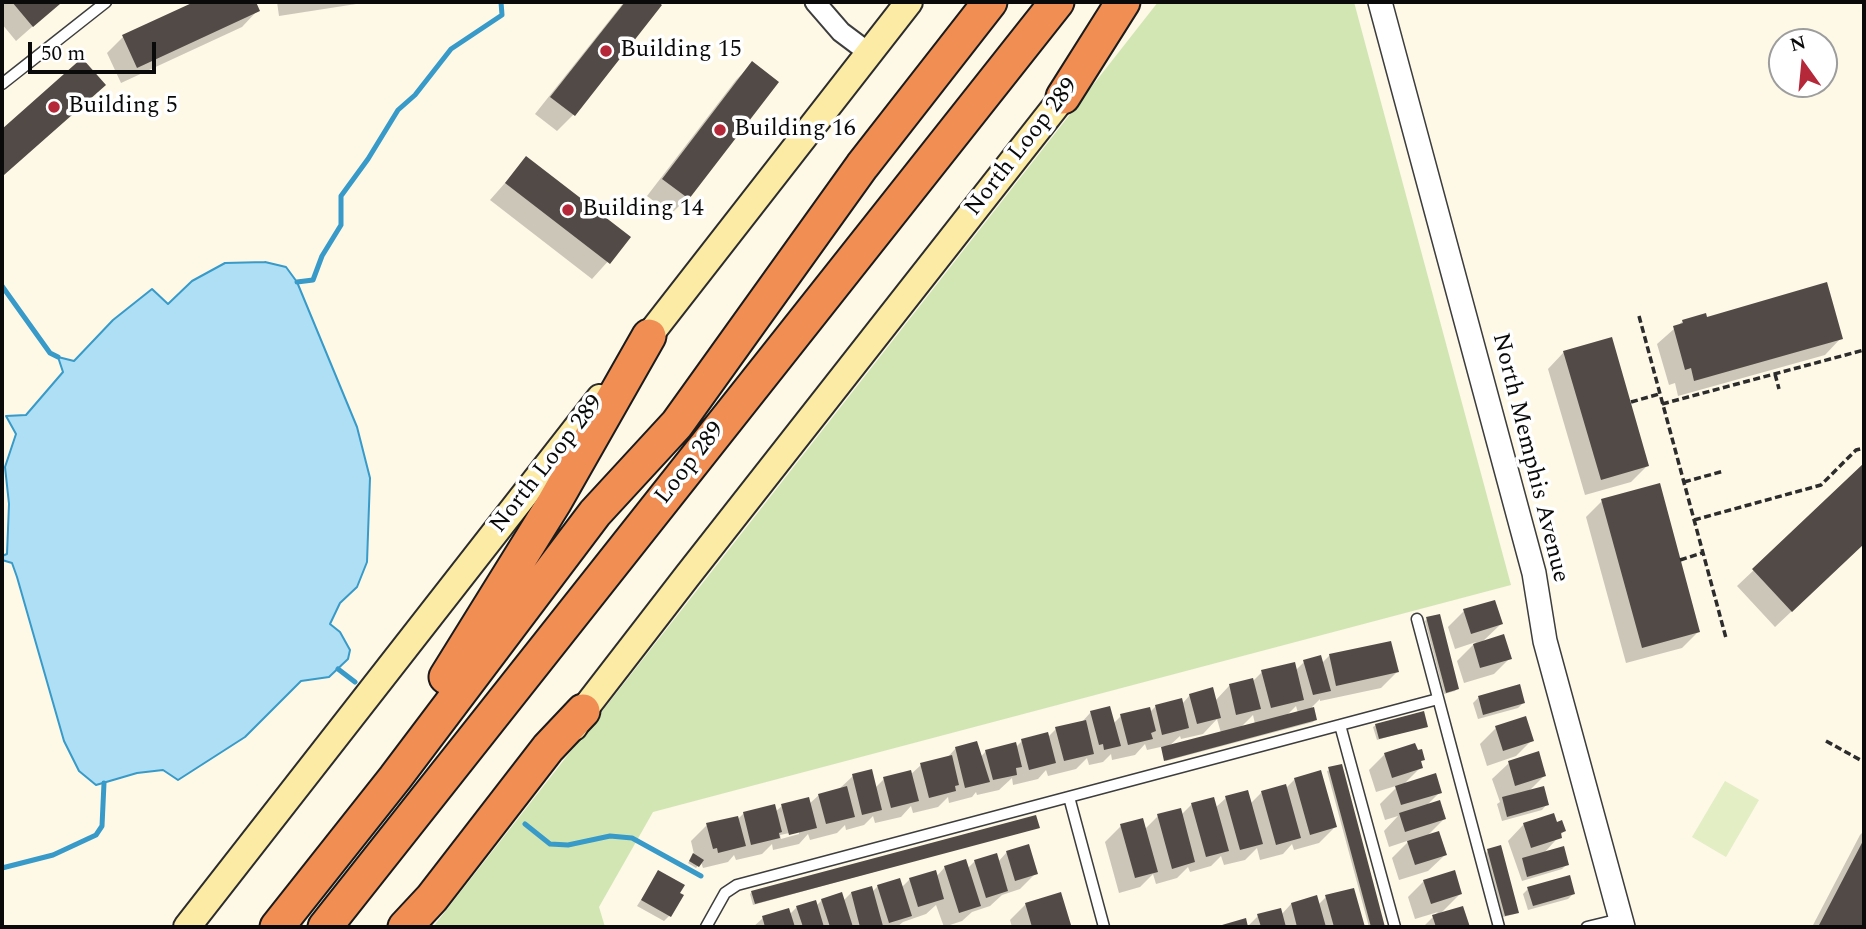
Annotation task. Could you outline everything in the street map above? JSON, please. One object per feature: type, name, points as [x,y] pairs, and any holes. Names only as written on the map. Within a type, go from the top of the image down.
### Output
[{"type":"highway","name":"Loop 289","points":[[277,927],[395,778],[595,513],[677,424],[862,166],[990,2]]},
{"type":"highway","name":"Loop 289","points":[[325,927],[1057,2]]},
{"type":"highway","points":[[1063,97],[1123,2]]},
{"type":"highway","points":[[259,927],[431,702],[554,503],[649,336]]},
{"type":"highway","points":[[405,927],[432,898],[548,748],[583,711]]},
{"type":"main road","name":"North Loop 289","points":[[187,927],[909,2]]},
{"type":"main road","name":"North Loop 289","points":[[424,927],[557,755],[583,711],[1137,2]]},
{"type":"street","points":[[815,2],[841,32],[869,53]]},
{"type":"street","name":"North Memphis Avenue","points":[[1380,2],[1531,560],[1545,641],[1622,923]]},
{"type":"lane","points":[[2,84],[106,2]]},
{"type":"lane","points":[[1417,619],[1499,927]]},
{"type":"lane","points":[[706,927],[725,893],[737,885],[1438,699]]},
{"type":"lane","points":[[1340,725],[1395,927]]},
{"type":"lane","points":[[1069,797],[1104,927]]},
{"type":"lane","points":[[1587,927],[1622,923]]},
{"type":"path","points":[[1639,316],[1726,638]]},
{"type":"path","points":[[1662,404],[1864,350]]},
{"type":"path","points":[[1775,374],[1779,389]]},
{"type":"path","points":[[1631,402],[1659,393]]},
{"type":"path","points":[[1694,520],[1821,485],[1856,450],[1864,448]]},
{"type":"path","points":[[1684,482],[1724,471]]},
{"type":"path","points":[[1680,560],[1702,553]]},
{"type":"path","points":[[1826,741],[1864,762]]},
{"type":"green space","points":[[1158,2],[1354,2],[1511,585],[653,812],[599,907],[605,927],[433,927]]},
{"type":"green space","points":[[1725,781],[1759,800],[1726,857],[1692,837]]},
{"type":"water","points":[[265,262],[286,267],[297,282],[357,427],[370,478],[367,562],[357,587],[340,603],[330,624],[340,632],[350,650],[348,659],[329,677],[301,681],[245,737],[178,780],[163,770],[137,773],[96,785],[79,771],[64,741],[17,577],[12,563],[2,560],[2,556],[7,554],[9,504],[5,467],[16,434],[6,416],[26,415],[63,372],[58,357],[74,361],[113,320],[152,289],[168,304],[192,281],[225,263]]},
{"type":"building","points":[[12,2],[58,2],[60,4],[33,27]]},
{"type":"building","points":[[194,2],[256,2],[260,11],[137,68],[122,35]]},
{"type":"building","name":"Building 15","points":[[625,2],[658,2],[662,5],[575,116],[550,97]]},
{"type":"building","name":"Building 5","points":[[82,58],[106,85],[4,175],[2,129]]},
{"type":"building","name":"Building 16","points":[[752,61],[779,82],[689,199],[662,179]]},
{"type":"building","name":"Building 14","points":[[526,156],[631,237],[610,264],[505,183]]},
{"type":"building","points":[[1827,282],[1843,339],[1694,381],[1691,368],[1685,370],[1673,326],[1683,323],[1682,320],[1706,313],[1707,317]]},
{"type":"building","points":[[1612,337],[1649,466],[1601,480],[1563,351]]},
{"type":"building","points":[[1864,463],[1864,544],[1792,612],[1752,569]]},
{"type":"building","points":[[1660,483],[1700,632],[1642,648],[1601,499]]},
{"type":"building","points":[[1495,600],[1503,624],[1471,634],[1463,609]]},
{"type":"building","points":[[1440,614],[1459,689],[1446,693],[1426,617]]},
{"type":"building","points":[[1504,634],[1512,659],[1480,668],[1473,644]]},
{"type":"building","points":[[1391,641],[1399,672],[1336,686],[1329,654]]},
{"type":"building","points":[[1321,655],[1331,691],[1313,695],[1303,660]]},
{"type":"building","points":[[1295,662],[1304,700],[1271,708],[1261,670]]},
{"type":"building","points":[[1253,678],[1261,709],[1236,715],[1229,684]]},
{"type":"building","points":[[1520,684],[1525,703],[1483,715],[1478,696]]},
{"type":"building","points":[[1213,687],[1221,718],[1197,724],[1189,694]]},
{"type":"building","points":[[1182,698],[1189,728],[1162,735],[1155,705]]},
{"type":"building","points":[[1110,706],[1121,746],[1104,750],[1103,744],[1099,745],[1090,711]]},
{"type":"building","points":[[1150,707],[1156,731],[1151,733],[1153,739],[1128,745],[1120,714]]},
{"type":"building","points":[[1314,707],[1317,720],[1164,761],[1161,747]]},
{"type":"building","points":[[1424,711],[1428,727],[1379,739],[1375,724]]},
{"type":"building","points":[[1526,716],[1534,741],[1503,751],[1495,726]]},
{"type":"building","points":[[1086,720],[1094,754],[1064,761],[1055,727]]},
{"type":"building","points":[[1048,732],[1056,763],[1029,770],[1021,739]]},
{"type":"building","points":[[977,741],[990,782],[965,788],[955,747]]},
{"type":"building","points":[[1016,742],[1022,767],[1016,768],[1017,775],[993,780],[985,750]]},
{"type":"building","points":[[1415,743],[1418,750],[1422,749],[1425,760],[1421,761],[1423,768],[1392,778],[1384,753]]},
{"type":"building","points":[[1539,751],[1546,776],[1515,786],[1508,761]]},
{"type":"building","points":[[952,755],[959,785],[955,786],[956,791],[929,798],[920,763]]},
{"type":"building","points":[[1342,764],[1385,927],[1371,927],[1328,767]]},
{"type":"building","points":[[872,769],[882,810],[862,815],[852,774]]},
{"type":"building","points":[[911,770],[919,801],[891,808],[883,777]]},
{"type":"building","points":[[1321,770],[1337,827],[1310,835],[1294,778]]},
{"type":"building","points":[[1436,773],[1442,793],[1401,805],[1395,786]]},
{"type":"building","points":[[1286,784],[1301,838],[1276,845],[1261,791]]},
{"type":"building","points":[[847,786],[855,817],[826,824],[818,794]]},
{"type":"building","points":[[1544,786],[1549,805],[1507,817],[1502,797]]},
{"type":"building","points":[[1248,790],[1263,844],[1240,850],[1225,796]]},
{"type":"building","points":[[809,797],[817,828],[789,835],[781,804]]},
{"type":"building","points":[[1214,797],[1229,851],[1206,857],[1191,803]]},
{"type":"building","points":[[1440,800],[1446,819],[1405,832],[1399,813]]},
{"type":"building","points":[[775,804],[782,832],[779,833],[780,838],[751,845],[743,812]]},
{"type":"building","points":[[1181,808],[1195,862],[1172,869],[1157,814]]},
{"type":"building","points":[[1554,813],[1557,822],[1562,820],[1566,831],[1561,833],[1562,838],[1531,848],[1523,823]]},
{"type":"building","points":[[1036,815],[1040,828],[755,904],[751,891]]},
{"type":"building","points":[[738,816],[746,846],[718,853],[717,848],[713,849],[706,823]]},
{"type":"building","points":[[1143,818],[1158,872],[1135,878],[1120,824]]},
{"type":"building","points":[[1439,831],[1447,855],[1415,865],[1407,841]]},
{"type":"building","points":[[1864,839],[1864,927],[1818,927]]},
{"type":"building","points":[[1029,844],[1038,874],[1015,881],[1006,851]]},
{"type":"building","points":[[1501,845],[1519,913],[1505,916],[1487,849]]},
{"type":"building","points":[[1564,846],[1569,865],[1527,877],[1522,858]]},
{"type":"building","points":[[693,853],[704,860],[699,867],[689,861]]},
{"type":"building","points":[[997,853],[1008,891],[986,898],[974,860]]},
{"type":"building","points":[[966,859],[981,906],[959,913],[944,866]]},
{"type":"building","points":[[658,870],[685,885],[680,893],[684,895],[671,917],[641,900]]},
{"type":"building","points":[[936,870],[944,899],[918,907],[909,878]]},
{"type":"building","points":[[1455,870],[1462,894],[1431,904],[1423,880]]},
{"type":"building","points":[[1570,875],[1575,894],[1533,906],[1527,887]]},
{"type":"building","points":[[900,878],[912,916],[889,923],[877,885]]},
{"type":"building","points":[[872,886],[883,926],[860,927],[851,892]]},
{"type":"building","points":[[1354,888],[1365,927],[1334,927],[1325,895]]},
{"type":"building","points":[[842,892],[853,927],[830,927],[821,899]]},
{"type":"building","points":[[1061,892],[1071,925],[1032,927],[1025,903]]},
{"type":"building","points":[[1317,895],[1326,927],[1297,927],[1291,903]]},
{"type":"building","points":[[816,900],[824,927],[803,927],[796,906]]},
{"type":"building","points":[[1463,906],[1470,927],[1436,927],[1432,915]]},
{"type":"building","points":[[789,908],[795,927],[765,927],[762,916]]},
{"type":"building","points":[[1281,908],[1286,927],[1261,927],[1257,914]]},
{"type":"building","points":[[1246,918],[1248,927],[1222,925]]},
{"type":"waterway","points":[[297,282],[313,280],[322,256],[341,225],[341,196],[398,110],[415,95],[451,49],[502,15],[501,2]]},
{"type":"waterway","points":[[2,286],[50,353],[58,357]]},
{"type":"waterway","points":[[338,669],[355,682]]},
{"type":"waterway","points":[[2,868],[53,855],[96,835],[102,826],[104,783]]},
{"type":"waterway","points":[[525,824],[550,844],[568,845],[610,836],[632,838],[701,876]]},
{"type":"place","name":"Building 15","points":[[606,51]]},
{"type":"place","name":"Building 5","points":[[54,107]]},
{"type":"place","name":"Building 16","points":[[720,130]]},
{"type":"place","name":"Building 14","points":[[568,210]]}]
